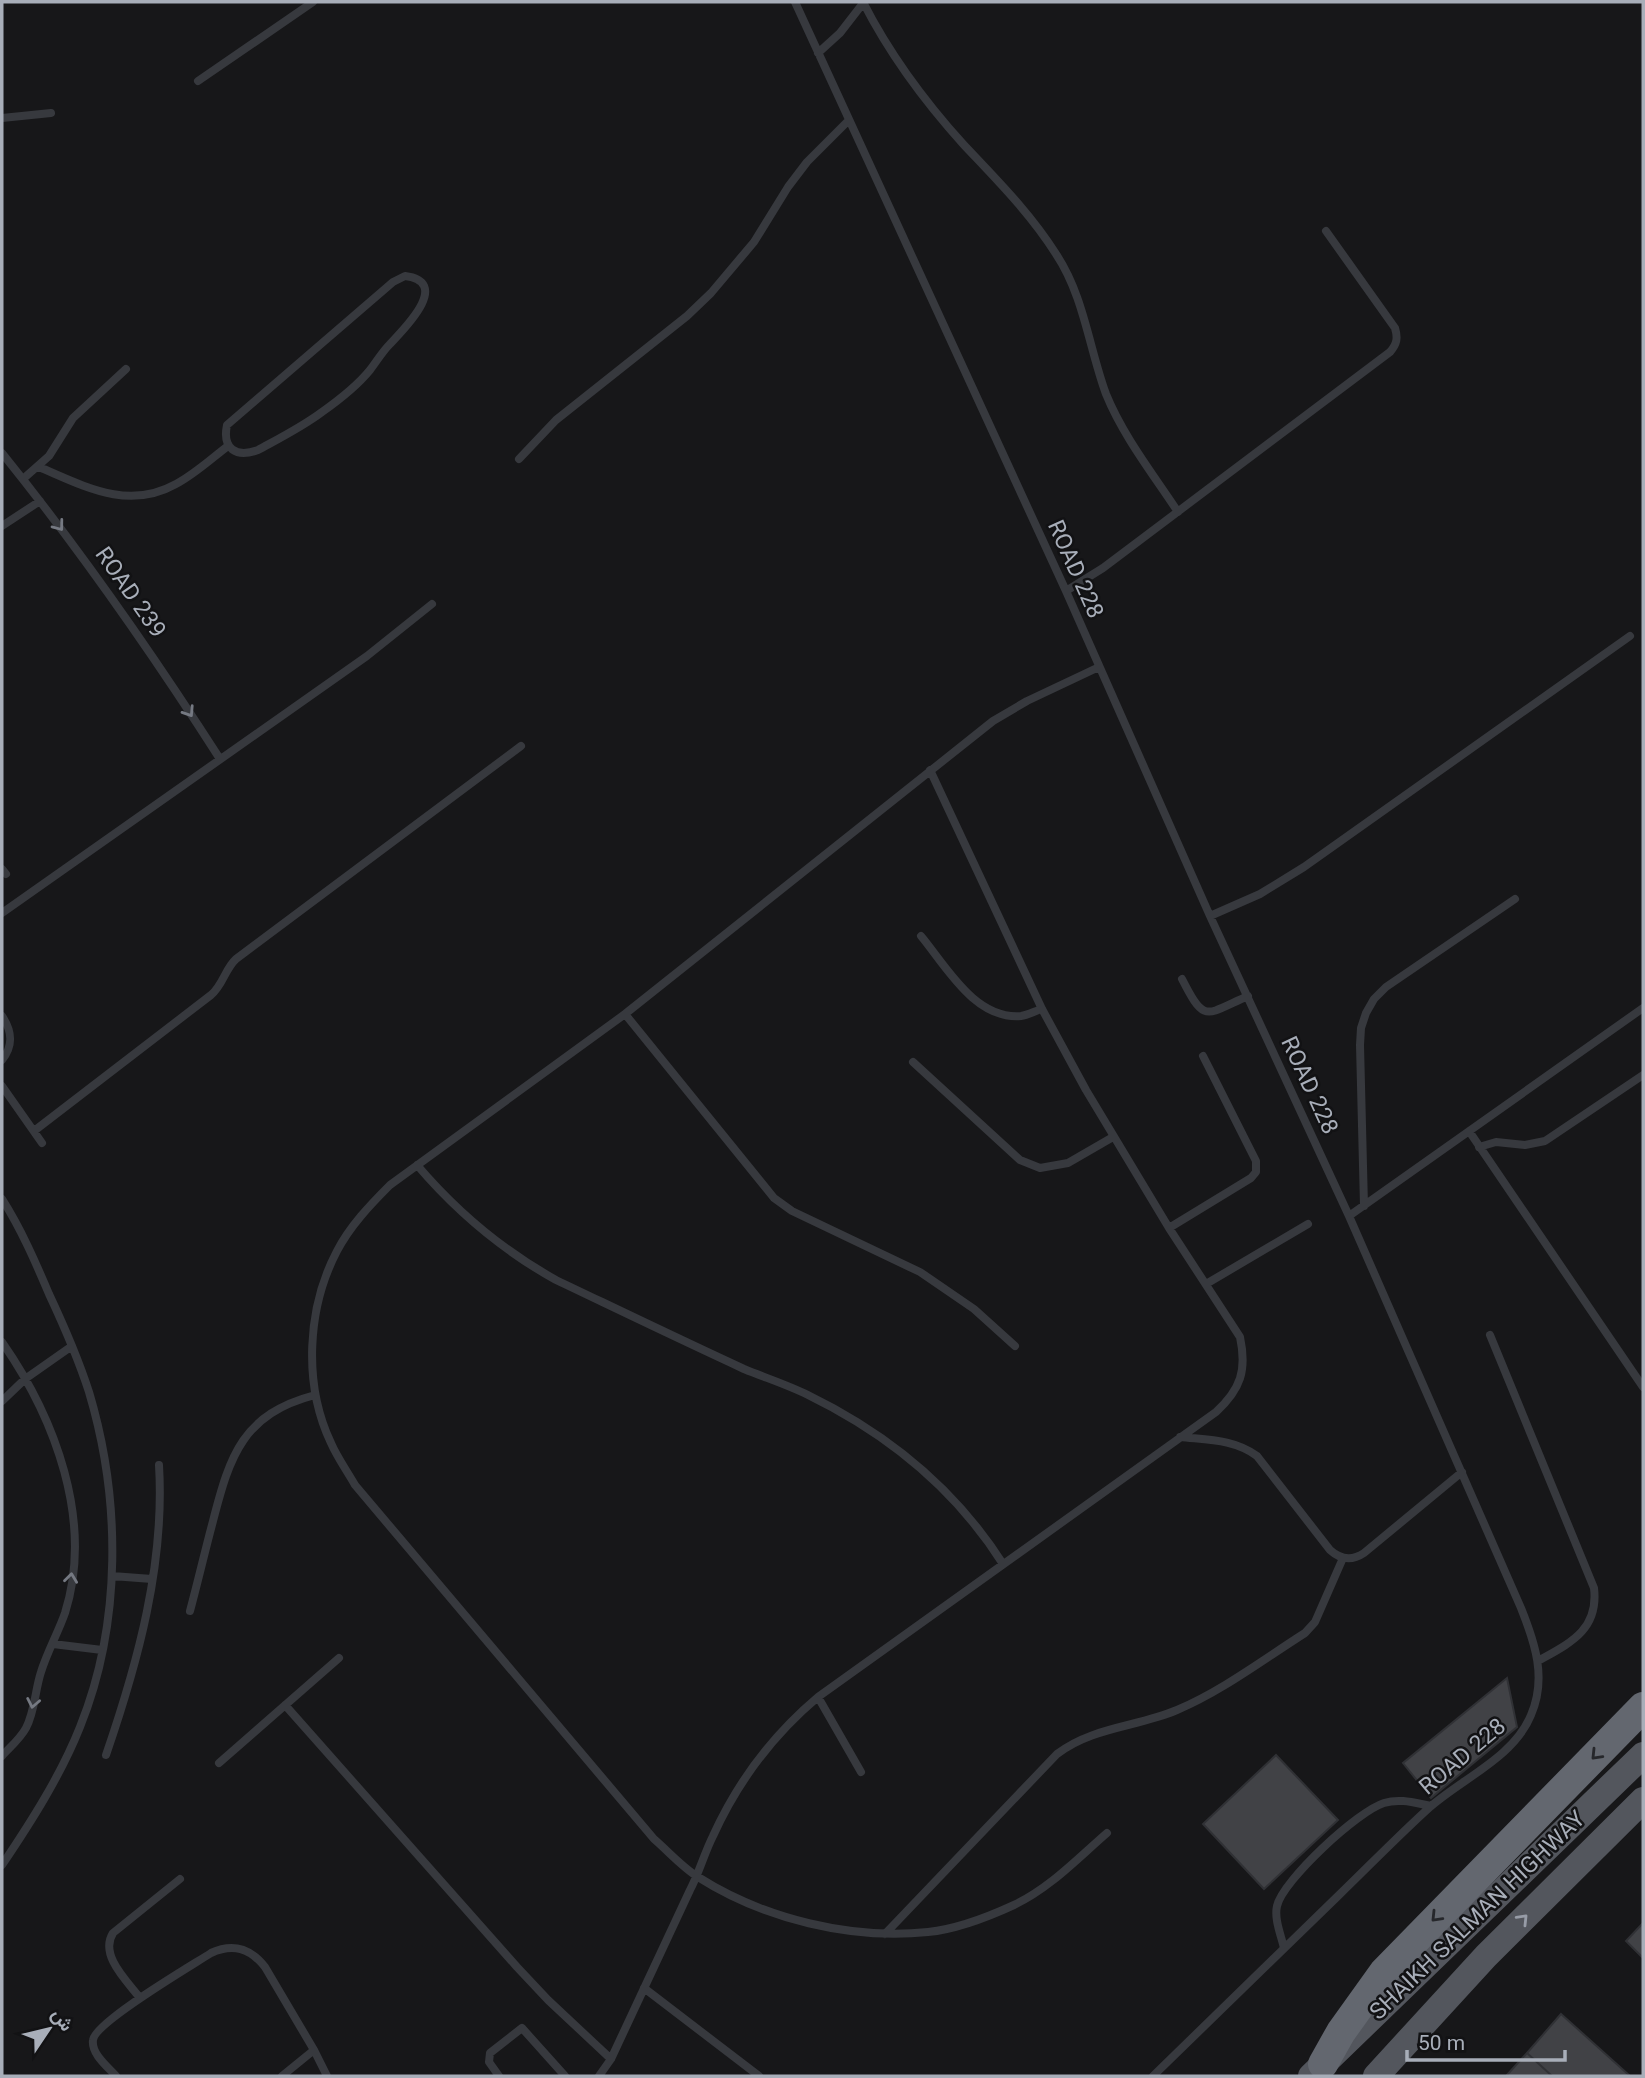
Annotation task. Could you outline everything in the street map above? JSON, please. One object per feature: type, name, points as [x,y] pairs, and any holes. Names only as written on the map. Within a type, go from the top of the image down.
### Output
[{"type":"highway","points":[[1317,2070],[1384,1972],[1643,1707]]},
{"type":"main road","name":"SHAIKH SALMAN HIGHWAY","points":[[1317,2070],[1643,1755]]},
{"type":"main road","name":"SHAIKH SALMAN HIGHWAY","points":[[1376,2076],[1486,1956],[1643,1800]]},
{"type":"lane","points":[[198,81],[313,2]]},
{"type":"lane","name":"ROAD 228","points":[[795,2],[1349,1216],[1521,1608],[1538,1661],[1540,1680],[1531,1717],[1508,1748],[1431,1806],[1153,2076]]},
{"type":"lane","points":[[818,53],[843,30],[864,2],[908,76],[963,144],[1030,216],[1058,257],[1079,299],[1096,366],[1108,398],[1125,430],[1178,512]]},
{"type":"lane","points":[[2,118],[51,113]]},
{"type":"lane","points":[[519,458],[556,420],[687,316],[711,293],[754,242],[807,162],[848,121]]},
{"type":"lane","points":[[1066,591],[1097,573],[1396,345],[1398,336],[1395,328],[1326,231]]},
{"type":"lane","points":[[405,276],[422,285],[424,298],[413,321],[342,398],[298,429],[258,450],[247,454],[237,453],[228,446],[225,436],[227,425],[393,282],[405,276]]},
{"type":"lane","points":[[23,479],[39,467],[57,445],[73,418],[126,369]]},
{"type":"lane","points":[[39,467],[94,491],[111,495],[145,495],[178,484],[228,446]]},
{"type":"lane","name":"ROAD 239","points":[[2,453],[103,585],[163,671],[219,760]]},
{"type":"lane","points":[[2,526],[40,500]]},
{"type":"lane","points":[[2,913],[367,656],[432,604]]},
{"type":"lane","points":[[1210,916],[1260,894],[1304,867],[1630,636]]},
{"type":"lane","points":[[1099,667],[1062,683],[993,721],[625,1014],[390,1185],[364,1211],[337,1251],[318,1297],[311,1346],[315,1395],[330,1442],[355,1485],[654,1839],[697,1876],[746,1903],[841,1930],[885,1934],[930,1932],[975,1921],[1017,1903],[1055,1879],[1107,1833]]},
{"type":"lane","points":[[34,1131],[211,995],[236,959],[521,746]]},
{"type":"lane","points":[[598,2076],[611,2059],[697,1876],[712,1836],[736,1791],[765,1750],[818,1697],[1228,1401],[1243,1370],[1240,1337],[1168,1228],[1113,1137],[1042,1009],[930,770]]},
{"type":"lane","points":[[1364,1206],[1360,1045],[1361,1028],[1366,1013],[1374,999],[1398,977],[1515,899]]},
{"type":"lane","points":[[921,936],[963,988],[979,1003],[999,1013],[1020,1016],[1042,1009]]},
{"type":"lane","points":[[1182,979],[1196,1005],[1208,1012],[1248,996]]},
{"type":"lane","points":[[1349,1216],[1643,1008]]},
{"type":"lane","points":[[625,1014],[774,1198],[792,1211],[920,1272],[974,1309],[1015,1346]]},
{"type":"lane","points":[[2,1016],[11,1039],[2,1060]]},
{"type":"lane","points":[[1168,1228],[1251,1178],[1256,1172],[1256,1161],[1203,1056]]},
{"type":"lane","points":[[913,1062],[1020,1160],[1040,1168],[1068,1163],[1113,1137]]},
{"type":"lane","points":[[1479,1147],[1496,1142],[1525,1145],[1545,1142],[1643,1075]]},
{"type":"lane","points":[[2,1086],[42,1143]]},
{"type":"lane","points":[[1469,1131],[1643,1387]]},
{"type":"lane","points":[[417,1165],[473,1223],[530,1265],[556,1280],[748,1370],[808,1395],[867,1429],[924,1471],[950,1495],[987,1539],[1003,1564]]},
{"type":"lane","points":[[2,1199],[31,1253],[89,1392],[105,1465],[112,1576],[102,1650],[80,1728],[39,1807],[2,1865]]},
{"type":"lane","points":[[1206,1284],[1308,1224]]},
{"type":"lane","points":[[1490,1335],[1594,1588],[1595,1600],[1587,1625],[1569,1644],[1538,1661]]},
{"type":"lane","points":[[2,1342],[25,1379],[47,1425],[63,1469],[73,1525],[70,1586],[65,1612],[40,1674],[31,1718],[26,1729],[2,1756]]},
{"type":"lane","points":[[2,1401],[25,1379],[72,1346]]},
{"type":"lane","points":[[190,1611],[223,1481],[238,1447],[250,1432],[280,1408],[315,1395]]},
{"type":"lane","points":[[1180,1437],[1246,1447],[1257,1456],[1330,1550],[1343,1558],[1358,1557],[1364,1553],[1462,1472]]},
{"type":"lane","points":[[106,1755],[135,1661],[152,1578],[160,1528],[159,1465]]},
{"type":"lane","points":[[885,1934],[1070,1744],[1100,1732],[1178,1710],[1306,1633],[1315,1622],[1343,1558]]},
{"type":"lane","points":[[112,1576],[152,1578]]},
{"type":"lane","points":[[53,1644],[102,1650]]},
{"type":"lane","points":[[219,1763],[339,1658]]},
{"type":"lane","points":[[818,1697],[861,1772]]},
{"type":"lane","points":[[285,1705],[517,1967],[611,2059]]},
{"type":"lane","points":[[1284,1948],[1276,1913],[1280,1896],[1290,1881],[1354,1819],[1374,1806],[1396,1800],[1431,1806]]},
{"type":"lane","points":[[140,1998],[108,1953],[109,1939],[180,1879]]},
{"type":"lane","points":[[116,2076],[94,2049],[93,2037],[101,2027],[140,1998],[222,1948],[235,1947],[247,1950],[265,1967],[327,2076]]},
{"type":"lane","points":[[644,1988],[759,2076]]},
{"type":"lane","points":[[499,2076],[489,2062],[490,2053],[522,2028],[565,2076]]},
{"type":"lane","points":[[282,2076],[314,2050]]},
{"type":"building","points":[[1507,1678],[1517,1727],[1431,1798],[1403,1763]]},
{"type":"building","points":[[1276,1755],[1338,1820],[1264,1889],[1203,1824]]},
{"type":"building","points":[[1643,1923],[1643,1958],[1626,1941]]},
{"type":"building","points":[[1561,2014],[1630,2076],[1552,2076],[1527,2053]]},
{"type":"building","points":[[1527,2053],[1552,2076],[1506,2076]]}]
